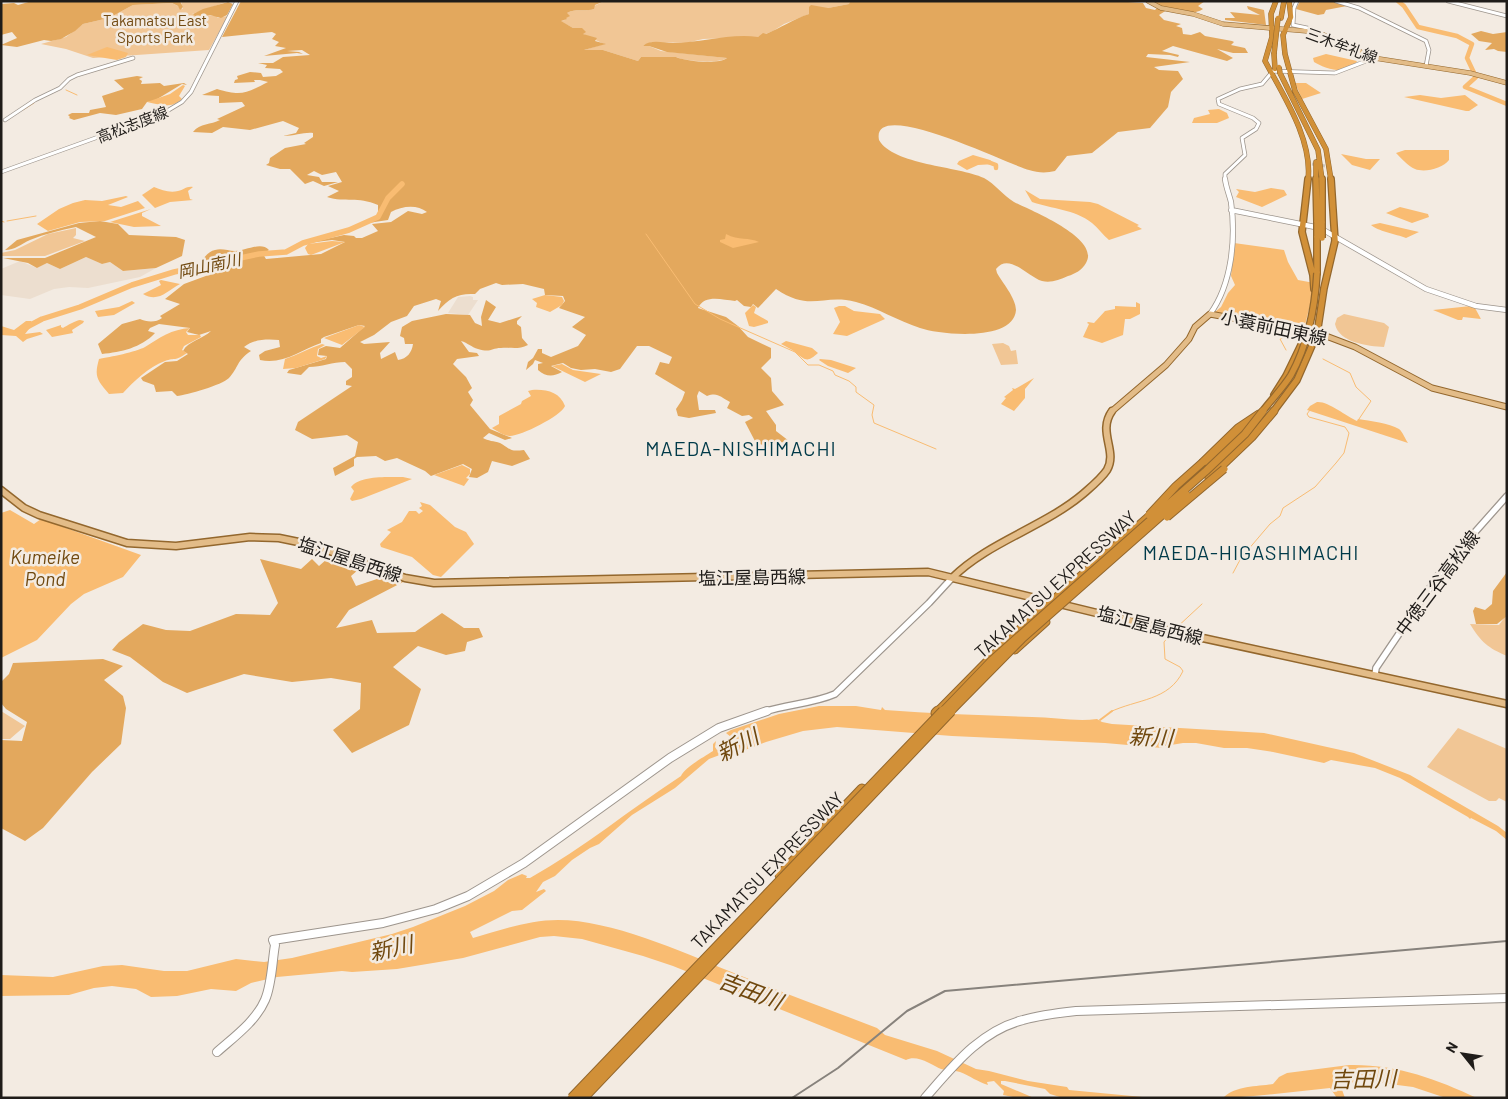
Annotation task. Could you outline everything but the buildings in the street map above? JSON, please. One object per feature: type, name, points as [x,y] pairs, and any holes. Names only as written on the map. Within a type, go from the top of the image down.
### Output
[{"type":"highway","points":[[567,1098],[1013,634],[1203,469],[1259,414],[1286,376],[1302,345],[1306,332],[1313,302],[1314,280],[1303,241],[1303,224],[1310,164],[1298,124],[1270,73],[1265,57],[1272,37],[1271,14],[1278,1]]},
{"type":"highway","name":"TAKAMATSU EXPRESSWAY","points":[[1278,1],[1280,18]]},
{"type":"highway","name":"TAKAMATSU EXPRESSWAY","points":[[572,1098],[968,684],[1017,636],[1211,473],[1249,436],[1277,402],[1294,377],[1309,344],[1319,307],[1319,222],[1317,170],[1314,149],[1278,70],[1276,54],[1284,1]]},
{"type":"highway","points":[[1120,549],[1188,501],[1250,444],[1297,380],[1317,334],[1324,288],[1336,237],[1326,149],[1294,91],[1288,70],[1283,40],[1291,17],[1289,1]]},
{"type":"highway","points":[[1120,549],[1176,486],[1238,428],[1259,414]]},
{"type":"highway","points":[[589,1098],[1003,661],[1213,474],[1266,420]]},
{"type":"highway","name":"TAKAMATSU EXPRESSWAY","points":[[583,1098],[974,687],[1120,549]]},
{"type":"main road","name":"高松志度線","points":[[1,172],[148,119],[178,105],[191,92],[237,1]]},
{"type":"main road","name":"三木牟礼線","points":[[1148,1],[1161,8],[1193,14],[1223,24],[1286,28],[1311,32],[1374,58],[1475,74],[1507,83]]},
{"type":"main road","points":[[1297,1],[1294,8],[1293,25],[1312,29],[1311,32]]},
{"type":"main road","points":[[1336,1],[1359,8],[1426,40],[1429,44],[1429,50],[1426,66]]},
{"type":"main road","points":[[1448,1],[1507,16]]},
{"type":"main road","points":[[5,120],[35,100],[60,88],[77,75],[132,58]]},
{"type":"main road","points":[[1210,314],[1220,301],[1226,284],[1230,260],[1231,210],[1225,184],[1226,174],[1245,155],[1242,138],[1256,129],[1259,123],[1253,118],[1219,104],[1218,99],[1240,89],[1262,84],[1270,73],[1288,70],[1333,73],[1351,69],[1362,60],[1374,58]]},
{"type":"main road","points":[[1231,210],[1320,228],[1426,289],[1476,306],[1507,310]]},
{"type":"main road","name":"小蓑前田東線","points":[[952,578],[966,565],[1050,516],[1095,484],[1111,461],[1105,432],[1109,415],[1117,406],[1140,390],[1189,340],[1194,329],[1210,314],[1317,334],[1355,347],[1432,388],[1507,408]]},
{"type":"main road","name":"塩江屋島西線","points":[[1,490],[24,508],[39,515],[127,543],[176,546],[250,537],[279,538],[313,546],[399,576],[434,583],[810,576],[908,571],[952,578],[1066,604],[1175,632],[1376,674],[1507,704]]},
{"type":"main road","name":"中徳三谷高松線","points":[[1376,674],[1376,668],[1444,567],[1507,496]]},
{"type":"main road","points":[[217,1052],[253,1018],[266,998],[275,945],[273,940],[410,916],[468,896],[524,863],[670,758],[712,732],[776,708],[826,699],[835,694],[914,614],[929,603],[952,578]]},
{"type":"main road","points":[[926,1098],[962,1057],[995,1031],[1016,1022],[1076,1011],[1507,998]]},
{"type":"shaded area","points":[[32,1],[180,1],[183,7],[180,10],[178,6],[172,3],[133,5],[109,18],[83,24],[61,39],[44,40],[17,47],[1,45],[17,38],[12,32],[1,35],[1,4],[14,3],[18,5]]},
{"type":"shaded area","points":[[241,1],[605,1],[595,5],[594,9],[577,10],[567,13],[570,16],[561,21],[573,28],[582,28],[586,32],[583,34],[597,38],[595,41],[606,44],[584,50],[603,50],[638,61],[641,57],[676,57],[709,62],[727,58],[667,52],[643,46],[653,42],[684,43],[737,36],[758,37],[763,33],[766,34],[809,14],[809,7],[811,5],[828,8],[849,4],[850,1],[1130,1],[1128,2],[1143,3],[1146,8],[1167,10],[1159,15],[1164,20],[1181,24],[1176,26],[1182,28],[1183,34],[1191,35],[1200,32],[1205,36],[1232,41],[1234,42],[1231,45],[1245,48],[1248,53],[1233,53],[1217,49],[1233,58],[1227,61],[1173,46],[1162,51],[1179,55],[1178,57],[1148,54],[1146,57],[1190,62],[1154,67],[1159,70],[1178,71],[1183,79],[1171,92],[1168,107],[1150,128],[1118,132],[1092,153],[1067,156],[1055,171],[1052,172],[1029,170],[973,147],[919,129],[897,125],[882,128],[879,140],[886,148],[898,155],[984,178],[1014,202],[1062,226],[1083,244],[1088,254],[1086,263],[1073,274],[1049,282],[1037,279],[1013,264],[1001,264],[996,269],[997,273],[1011,295],[1016,310],[1012,320],[1003,327],[990,332],[975,334],[930,331],[856,302],[844,300],[799,300],[776,289],[758,308],[753,304],[751,307],[744,306],[737,300],[709,299],[705,301],[698,308],[726,317],[748,337],[771,348],[771,358],[761,368],[771,378],[772,391],[784,405],[766,411],[776,425],[776,431],[789,441],[774,444],[770,447],[756,443],[745,422],[753,418],[749,415],[742,416],[727,408],[730,402],[721,397],[716,395],[707,396],[699,391],[697,396],[699,410],[715,410],[716,413],[689,418],[678,416],[676,409],[685,392],[655,374],[660,362],[669,364],[672,357],[649,346],[637,346],[620,369],[611,372],[595,369],[581,370],[571,368],[563,363],[551,366],[562,372],[550,376],[538,370],[538,364],[543,363],[535,360],[526,370],[528,362],[533,358],[538,349],[542,349],[542,353],[551,357],[578,346],[586,335],[572,327],[585,317],[559,308],[565,301],[563,296],[545,295],[544,289],[523,284],[502,285],[496,283],[480,289],[475,294],[464,294],[454,297],[438,311],[441,301],[436,299],[414,306],[407,316],[391,322],[374,335],[360,342],[364,344],[390,342],[380,353],[381,359],[395,352],[398,360],[406,357],[412,350],[413,344],[405,344],[404,338],[400,336],[402,327],[412,321],[446,314],[470,315],[475,323],[482,326],[481,317],[486,300],[496,307],[488,320],[500,323],[522,316],[517,321],[517,324],[521,327],[522,338],[528,345],[518,348],[498,348],[486,351],[461,341],[469,352],[477,353],[479,356],[457,359],[453,364],[466,377],[472,388],[468,392],[473,400],[470,405],[490,429],[512,438],[505,440],[489,433],[483,438],[500,443],[513,450],[524,450],[530,459],[512,466],[492,461],[488,472],[477,478],[469,477],[472,469],[463,464],[431,476],[425,471],[397,458],[385,461],[376,456],[357,457],[354,459],[354,466],[335,476],[333,468],[355,456],[358,442],[347,435],[312,439],[295,430],[298,422],[352,386],[346,385],[346,381],[352,377],[352,369],[345,362],[340,362],[309,367],[301,375],[287,373],[289,370],[326,359],[327,356],[318,355],[319,349],[326,346],[340,348],[365,326],[359,325],[324,337],[321,339],[321,343],[284,359],[260,360],[259,355],[265,351],[280,347],[279,340],[252,342],[244,347],[251,351],[240,361],[225,381],[177,396],[172,391],[156,392],[154,385],[143,381],[141,378],[165,362],[177,361],[188,354],[183,351],[185,348],[211,331],[199,335],[187,332],[190,328],[159,324],[148,331],[155,333],[137,346],[102,354],[98,344],[122,324],[140,319],[151,322],[160,320],[162,318],[160,316],[180,304],[165,299],[184,284],[222,270],[224,268],[218,266],[221,264],[213,265],[212,259],[207,261],[203,259],[208,253],[220,249],[239,251],[262,246],[269,250],[263,254],[266,259],[321,254],[345,242],[332,240],[308,243],[344,235],[362,238],[378,231],[372,224],[391,222],[408,211],[422,214],[427,212],[419,208],[405,207],[391,212],[388,220],[368,223],[378,214],[378,205],[371,202],[340,200],[327,197],[339,191],[328,186],[342,182],[336,172],[322,175],[314,171],[307,175],[319,177],[322,182],[338,182],[324,186],[313,181],[305,184],[290,169],[280,169],[266,165],[269,163],[270,158],[285,148],[306,144],[304,143],[313,137],[313,133],[283,136],[296,133],[299,128],[283,121],[250,130],[223,127],[212,133],[193,132],[199,127],[217,122],[220,120],[217,119],[245,106],[242,102],[219,103],[219,96],[202,95],[217,89],[232,93],[243,93],[254,89],[268,82],[254,80],[255,82],[234,83],[238,79],[237,76],[250,72],[261,73],[263,77],[276,76],[283,72],[280,69],[265,68],[267,65],[258,63],[273,63],[283,57],[310,55],[302,50],[287,51],[303,54],[264,56],[286,48],[275,46],[279,42],[272,39],[276,34],[272,32],[222,37]]},
{"type":"shaded area","points":[[1158,1],[1205,1],[1198,6],[1203,9],[1192,13],[1151,3]]},
{"type":"shaded area","points":[[1300,1],[1336,2],[1347,6],[1326,10],[1324,14],[1318,15],[1296,9]]},
{"type":"shaded area","points":[[228,2],[233,4],[227,15],[221,18],[210,15],[196,17],[193,14],[203,9]]},
{"type":"shaded area","points":[[1247,6],[1264,10],[1266,25],[1225,20],[1225,18],[1235,18],[1230,12],[1260,15],[1248,9]]},
{"type":"shaded area","points":[[1481,31],[1493,34],[1507,32],[1507,52],[1494,49],[1485,50],[1492,43],[1479,41],[1471,34]]},
{"type":"shaded area","points":[[137,76],[143,77],[139,79],[142,81],[141,84],[160,83],[164,86],[184,83],[187,85],[182,84],[154,101],[147,102],[142,109],[116,115],[100,113],[74,120],[69,118],[68,115],[72,113],[89,113],[90,110],[106,107],[102,96],[124,89],[114,80]]},
{"type":"shaded area","points":[[100,221],[118,224],[129,235],[176,237],[185,240],[182,256],[156,268],[123,271],[110,262],[102,264],[86,257],[60,269],[47,263],[37,268],[28,263],[3,258],[45,258],[96,237],[76,227],[41,236],[15,248],[5,250],[17,240],[79,223]]},
{"type":"shaded area","points":[[86,257],[102,264],[110,262],[123,271],[156,268],[140,277],[88,288],[69,287],[54,289],[30,299],[1,295],[1,269],[20,261],[37,268],[47,263],[60,269]]},
{"type":"shaded area","points":[[458,297],[473,297],[473,300],[478,300],[468,315],[448,313]]},
{"type":"shaded area","points":[[260,559],[301,569],[312,559],[319,566],[327,559],[358,570],[351,576],[356,586],[389,575],[405,581],[349,610],[336,628],[372,620],[377,633],[415,632],[442,613],[464,628],[479,628],[483,637],[467,642],[465,651],[446,655],[418,646],[393,667],[421,689],[409,725],[352,753],[333,730],[360,709],[361,683],[331,678],[292,682],[244,674],[187,693],[163,682],[130,657],[112,650],[119,642],[143,624],[166,630],[190,631],[236,614],[270,615],[278,603]]},
{"type":"shaded area","points":[[1507,572],[1507,616],[1497,624],[1476,624],[1473,611],[1475,607],[1485,610],[1492,604],[1493,591]]},
{"type":"shaded area","points":[[103,659],[123,666],[104,680],[123,696],[126,708],[121,744],[92,772],[43,828],[25,841],[1,828],[1,740],[22,741],[27,722],[6,709],[1,703],[1,682],[9,674],[13,663]]},
{"type":"green space","name":"Takamatsu East Sports Park","points":[[181,1],[229,1],[192,14],[219,16],[217,18],[228,16],[209,50],[93,58],[66,49],[41,44],[66,37],[83,24],[109,18],[133,5],[172,3],[183,9]]},
{"type":"green space","points":[[605,1],[850,1],[849,4],[817,8],[809,14],[758,37],[703,39],[686,43],[652,42],[643,46],[649,46],[661,51],[727,58],[723,60],[693,61],[676,57],[641,57],[638,61],[603,50],[584,50],[604,44],[583,34],[579,28],[573,28],[560,21],[565,20],[567,13],[577,10],[594,9],[594,6]]},
{"type":"green space","points":[[76,228],[76,235],[73,238],[85,241],[45,256],[1,256],[1,253],[15,250],[48,234]]},
{"type":"green space","points":[[1344,314],[1384,323],[1389,327],[1384,347],[1355,342],[1342,335],[1335,324],[1337,318]]},
{"type":"green space","points":[[1003,343],[1009,346],[1011,351],[1016,350],[1018,364],[1001,365],[992,344]]},
{"type":"green space","points":[[1507,617],[1507,656],[1486,644],[1470,624],[1499,625]]},
{"type":"green space","points":[[1,711],[25,726],[10,739],[1,739]]},
{"type":"green space","points":[[1458,728],[1507,749],[1507,802],[1499,798],[1496,801],[1489,801],[1427,767]]},
{"type":"water","points":[[107,47],[128,53],[126,57],[117,60],[87,55]]},
{"type":"water","points":[[1326,54],[1357,61],[1349,69],[1343,70],[1331,69],[1314,62],[1313,58]]},
{"type":"water","points":[[1295,83],[1306,83],[1321,93],[1302,99]]},
{"type":"water","points":[[183,85],[185,86],[179,96],[182,99],[174,104],[166,105],[147,102],[170,94]]},
{"type":"water","points":[[1420,95],[1441,98],[1465,95],[1478,105],[1466,111],[1404,97]]},
{"type":"water","points":[[1219,109],[1227,113],[1229,118],[1217,123],[1192,123],[1194,118],[1210,114],[1208,110]]},
{"type":"water","points":[[1405,150],[1449,150],[1449,160],[1429,170],[1419,170],[1410,166],[1396,153]]},
{"type":"water","points":[[1341,154],[1366,159],[1380,159],[1370,170],[1352,165]]},
{"type":"water","points":[[973,155],[990,160],[995,164],[978,165],[967,170],[957,164],[959,161]]},
{"type":"water","points":[[154,187],[172,192],[193,187],[188,191],[190,199],[193,200],[170,202],[155,208],[142,195]]},
{"type":"water","points":[[1271,188],[1284,190],[1287,195],[1262,207],[1236,197],[1239,192],[1236,189],[1255,192]]},
{"type":"water","points":[[1025,190],[1040,199],[1098,204],[1139,225],[1137,226],[1142,229],[1109,240],[1085,218],[1032,202]]},
{"type":"water","points":[[128,197],[108,205],[121,207],[138,201],[145,208],[105,221],[80,222],[48,231],[37,224],[59,209],[73,203],[85,200],[102,201]]},
{"type":"water","points":[[1400,207],[1428,214],[1429,217],[1412,223],[1386,213]]},
{"type":"water","points":[[151,209],[142,213],[142,216],[161,226],[134,227],[110,222]]},
{"type":"water","points":[[1380,223],[1419,232],[1406,238],[1382,231],[1371,225]]},
{"type":"water","points":[[726,234],[735,238],[759,242],[733,248],[720,242],[720,240],[725,239]]},
{"type":"water","points":[[332,241],[345,242],[311,255],[308,254],[305,248],[308,244]]},
{"type":"water","points":[[1234,243],[1284,250],[1298,280],[1320,284],[1318,294],[1311,301],[1305,325],[1292,326],[1215,312],[1221,307],[1228,293],[1235,285],[1231,276]]},
{"type":"water","points":[[159,281],[180,284],[158,297],[143,294],[161,285]]},
{"type":"water","points":[[545,295],[562,297],[564,301],[562,305],[550,312],[536,307],[537,303],[532,299]]},
{"type":"water","points":[[132,301],[135,303],[114,315],[98,317],[95,311],[119,307]]},
{"type":"water","points":[[1136,302],[1140,304],[1140,314],[1130,319],[1125,319],[1123,335],[1102,343],[1083,337],[1089,324],[1088,322],[1094,323],[1105,311],[1115,309],[1115,306],[1136,307]]},
{"type":"water","points":[[753,305],[756,307],[754,313],[768,321],[768,323],[754,327],[749,326],[745,313]]},
{"type":"water","points":[[845,306],[854,311],[880,314],[885,319],[847,336],[833,334],[840,322],[834,308]]},
{"type":"water","points":[[1471,306],[1475,308],[1481,319],[1463,317],[1462,320],[1458,320],[1433,310]]},
{"type":"water","points":[[80,320],[84,321],[72,330],[73,333],[52,337],[46,330],[61,325],[63,328]]},
{"type":"water","points":[[26,321],[31,321],[33,324],[25,334],[40,332],[43,334],[23,342],[16,336],[1,335],[1,326],[14,330]]},
{"type":"water","points":[[359,325],[365,327],[342,345],[324,338]]},
{"type":"water","points":[[190,328],[186,332],[188,335],[200,335],[201,337],[184,346],[182,350],[187,353],[153,367],[123,393],[109,394],[99,382],[97,370],[99,359],[136,351],[172,332]]},
{"type":"water","points":[[786,341],[812,348],[818,353],[812,358],[805,359],[781,344]]},
{"type":"water","points":[[322,344],[325,345],[318,349],[317,356],[321,358],[327,356],[325,359],[296,368],[283,369],[285,359]]},
{"type":"water","points":[[820,359],[831,360],[856,368],[848,373],[828,366]]},
{"type":"water","points":[[562,364],[573,370],[601,374],[585,382],[552,366]]},
{"type":"water","points":[[1034,378],[1025,389],[1025,398],[1014,411],[1001,404],[1006,398],[1004,397],[1013,390],[1012,388],[1015,389]]},
{"type":"water","points":[[528,391],[552,392],[560,397],[565,406],[549,420],[515,435],[505,435],[492,428],[499,424],[499,416],[521,404],[522,401],[531,396]]},
{"type":"water","points":[[1317,402],[1332,406],[1357,421],[1358,419],[1395,427],[1400,430],[1408,443],[1307,410]]},
{"type":"water","points":[[462,465],[470,469],[470,474],[466,478],[469,479],[464,486],[434,475]]},
{"type":"water","points":[[403,477],[412,479],[361,499],[352,501],[350,499],[354,491],[351,487],[361,480]]},
{"type":"water","points":[[420,502],[430,505],[455,527],[466,532],[474,544],[441,577],[433,575],[412,557],[381,547],[380,544],[391,532],[387,530],[402,522],[409,511],[416,511],[419,514],[423,511],[419,508],[422,506]]},
{"type":"water","name":"Kumeike Pond","points":[[10,510],[34,524],[41,519],[141,555],[123,577],[84,594],[71,604],[37,640],[1,658],[1,513]]},
{"type":"water","points":[[819,706],[856,706],[881,710],[882,707],[885,710],[1073,720],[1097,719],[1112,724],[1264,733],[1354,753],[1410,775],[1498,826],[1507,833],[1507,840],[1496,831],[1470,819],[1400,778],[1375,768],[1331,760],[1324,763],[1273,752],[1247,748],[1224,748],[1196,743],[1183,743],[1162,748],[1105,743],[952,736],[837,727],[803,731],[740,752],[738,750],[731,754],[725,753],[709,759],[675,788],[632,815],[599,844],[572,860],[555,876],[543,882],[536,892],[544,889],[546,891],[522,910],[512,911],[470,932],[473,938],[515,926],[547,920],[579,921],[600,925],[667,946],[877,1028],[885,1035],[937,1051],[976,1069],[1028,1081],[1067,1087],[1069,1090],[1153,1098],[1063,1098],[1050,1094],[1045,1089],[1001,1081],[1001,1084],[1034,1098],[1018,1098],[1003,1095],[1004,1091],[994,1081],[987,1082],[988,1085],[960,1072],[941,1069],[920,1059],[910,1058],[906,1060],[673,966],[582,939],[554,936],[540,937],[463,958],[397,969],[342,971],[277,977],[251,983],[236,991],[211,989],[177,996],[151,997],[136,989],[112,986],[94,988],[69,995],[1,996],[1,975],[53,977],[103,966],[122,965],[164,971],[187,971],[236,959],[264,962],[292,958],[392,934],[413,927],[465,906],[494,891],[508,880],[522,874],[527,876],[526,878],[530,878],[550,866],[681,776],[691,766],[713,751],[713,744],[716,741],[715,747],[717,750],[733,746],[731,737],[726,733],[731,730],[779,714]]},
{"type":"water","name":"吉田川","points":[[1349,1065],[1383,1067],[1415,1074],[1477,1098],[1446,1098],[1413,1087],[1356,1081],[1341,1087],[1345,1098],[1337,1098],[1330,1088],[1255,1096],[1210,1098],[1224,1097],[1240,1089],[1273,1084],[1279,1077],[1287,1073]]},
{"type":"waterway","points":[[1398,1],[1404,6],[1418,27],[1457,36],[1472,44],[1467,58],[1476,77],[1465,87],[1507,104]]},
{"type":"waterway","points":[[106,68],[124,62]]},
{"type":"waterway","points":[[66,90],[77,95]]},
{"type":"waterway","points":[[23,110],[34,103]]},
{"type":"waterway","points":[[988,162],[996,165],[996,168]]},
{"type":"waterway","name":"岡山南川","points":[[25,328],[42,319],[80,307],[132,285],[174,272],[259,254],[286,252],[303,243],[349,230],[378,217],[388,198],[402,184]]},
{"type":"waterway","points":[[7,221],[36,216]]},
{"type":"waterway","points":[[646,234],[695,304],[720,319],[795,352],[808,365],[819,365],[833,371],[835,375],[849,381],[856,387],[856,392],[874,405],[872,415],[874,423],[936,449]]},
{"type":"waterway","points":[[1286,350],[1280,339],[1296,333]]},
{"type":"waterway","points":[[1323,359],[1350,373],[1356,387],[1371,401],[1359,419]]},
{"type":"waterway","points":[[1233,573],[1241,558],[1270,524],[1280,516],[1283,508],[1315,487],[1344,453],[1349,433],[1345,427],[1309,417],[1307,414],[1310,410]]},
{"type":"waterway","points":[[1175,629],[1202,604]]},
{"type":"waterway","points":[[1111,711],[1161,694],[1177,681],[1183,671],[1180,667],[1165,659],[1164,642],[1170,635]]},
{"type":"waterway","points":[[1100,720],[1111,711]]},
{"type":"tunnel","points":[[1312,164],[1325,166]]},
{"type":"railway","points":[[792,1098],[838,1068],[907,1011],[945,991],[1507,941]]},
{"type":"district","name":"MAEDA-NISHIMACHI","points":[[741,448]]},
{"type":"district","name":"MAEDA-HIGASHIMACHI","points":[[1251,552]]},
{"type":"water label","name":"新川","points":[[1151,736]]},
{"type":"water label","name":"新川","points":[[737,744]]},
{"type":"water label","name":"新川","points":[[391,947]]}]
